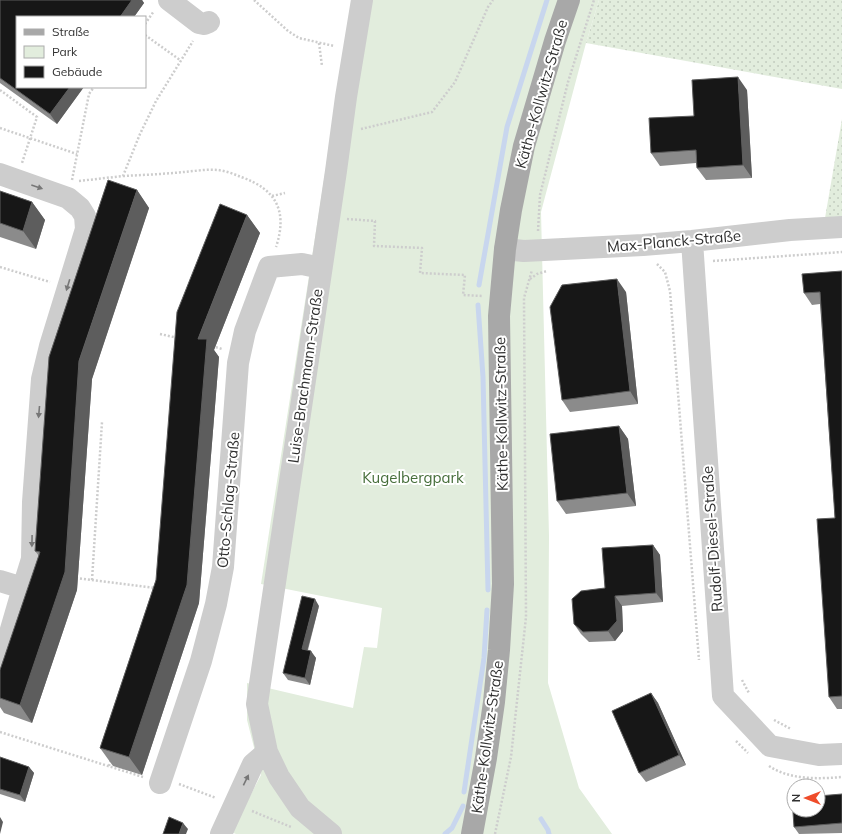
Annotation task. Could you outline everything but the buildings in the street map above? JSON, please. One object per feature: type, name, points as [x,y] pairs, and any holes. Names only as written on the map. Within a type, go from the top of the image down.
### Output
[{"type":"main road","name":"Käthe-Kollwitz-Straße","points":[[472,834],[486,758],[494,702],[503,584],[500,297],[505,249],[510,210],[524,146],[555,41],[569,0]]},
{"type":"street","points":[[168,0],[198,23],[207,23]]},
{"type":"street","name":"Luise-Brachmann-Straße","points":[[331,834],[300,808],[279,778],[267,752],[257,704],[362,0]]},
{"type":"street","points":[[0,667],[32,559],[34,474],[42,379],[50,346],[86,229],[85,216],[80,208],[68,198],[9,177]]},
{"type":"street","name":"Max-Planck-Straße","points":[[505,249],[536,250],[643,245],[692,252],[790,230],[842,227]]},
{"type":"street","name":"Rudolf-Diesel-Straße","points":[[692,252],[723,696],[770,746],[819,755],[842,754]]},
{"type":"street","points":[[269,267],[302,264],[321,268]]},
{"type":"street","name":"Otto-Schlag-Straße","points":[[161,780],[201,661],[216,604],[223,567],[240,356],[245,331],[269,267]]},
{"type":"street","points":[[0,581],[23,588]]},
{"type":"street","points":[[221,834],[253,764],[267,752]]},
{"type":"path","points":[[254,0],[288,31],[299,38],[354,51]]},
{"type":"path","points":[[341,133],[432,112],[455,82],[488,7],[493,0]]},
{"type":"path","points":[[524,298],[530,279],[536,250],[540,195],[568,82],[594,0]]},
{"type":"path","points":[[123,176],[140,134],[156,101],[180,60],[207,23]]},
{"type":"path","points":[[146,36],[180,60]]},
{"type":"path","points":[[319,43],[322,66]]},
{"type":"path","points":[[93,88],[89,94],[71,182],[123,176],[218,170],[246,179],[260,186],[272,196],[278,206],[280,236],[269,267]]},
{"type":"path","points":[[0,90],[37,117],[30,138],[9,177]]},
{"type":"path","points":[[0,128],[77,154]]},
{"type":"path","points":[[272,196],[285,193]]},
{"type":"path","points":[[329,218],[375,221],[374,246],[422,248],[420,273],[466,275],[463,295],[500,297]]},
{"type":"path","points":[[651,264],[658,264],[692,252],[842,252]]},
{"type":"path","points":[[658,264],[665,272],[670,291],[698,653],[700,661]]},
{"type":"path","points":[[0,267],[68,288]]},
{"type":"path","points":[[530,279],[537,274],[552,269]]},
{"type":"path","points":[[160,334],[184,339]]},
{"type":"path","points":[[206,345],[240,356]]},
{"type":"path","points":[[92,580],[102,422]]},
{"type":"path","points":[[70,578],[163,589]]},
{"type":"path","points":[[741,677],[749,694]]},
{"type":"path","points":[[772,719],[794,731]]},
{"type":"path","points":[[0,732],[109,766],[161,780],[235,804],[291,827]]},
{"type":"path","points":[[734,739],[743,750],[749,754]]},
{"type":"path","points":[[109,766],[111,759]]},
{"type":"path","points":[[767,765],[773,769],[798,777],[822,779],[842,777]]},
{"type":"green space","name":"Kugelbergpark","points":[[352,0],[599,0],[541,212],[549,536],[548,683],[579,788],[612,834],[236,834],[231,832],[261,775],[247,720],[247,683],[353,708],[364,647],[377,648],[382,608],[261,584]]},
{"type":"green space","points":[[599,0],[842,0],[842,89],[586,43]]},
{"type":"green space","points":[[842,119],[842,217],[825,218]]},
{"type":"waterway","points":[[479,285],[507,127],[547,0]]},
{"type":"waterway","points":[[478,305],[483,377],[488,590]]},
{"type":"waterway","points":[[464,792],[484,658],[487,610]]},
{"type":"waterway","points":[[445,834],[452,828],[463,806]]},
{"type":"waterway","points":[[541,819],[549,834]]}]
